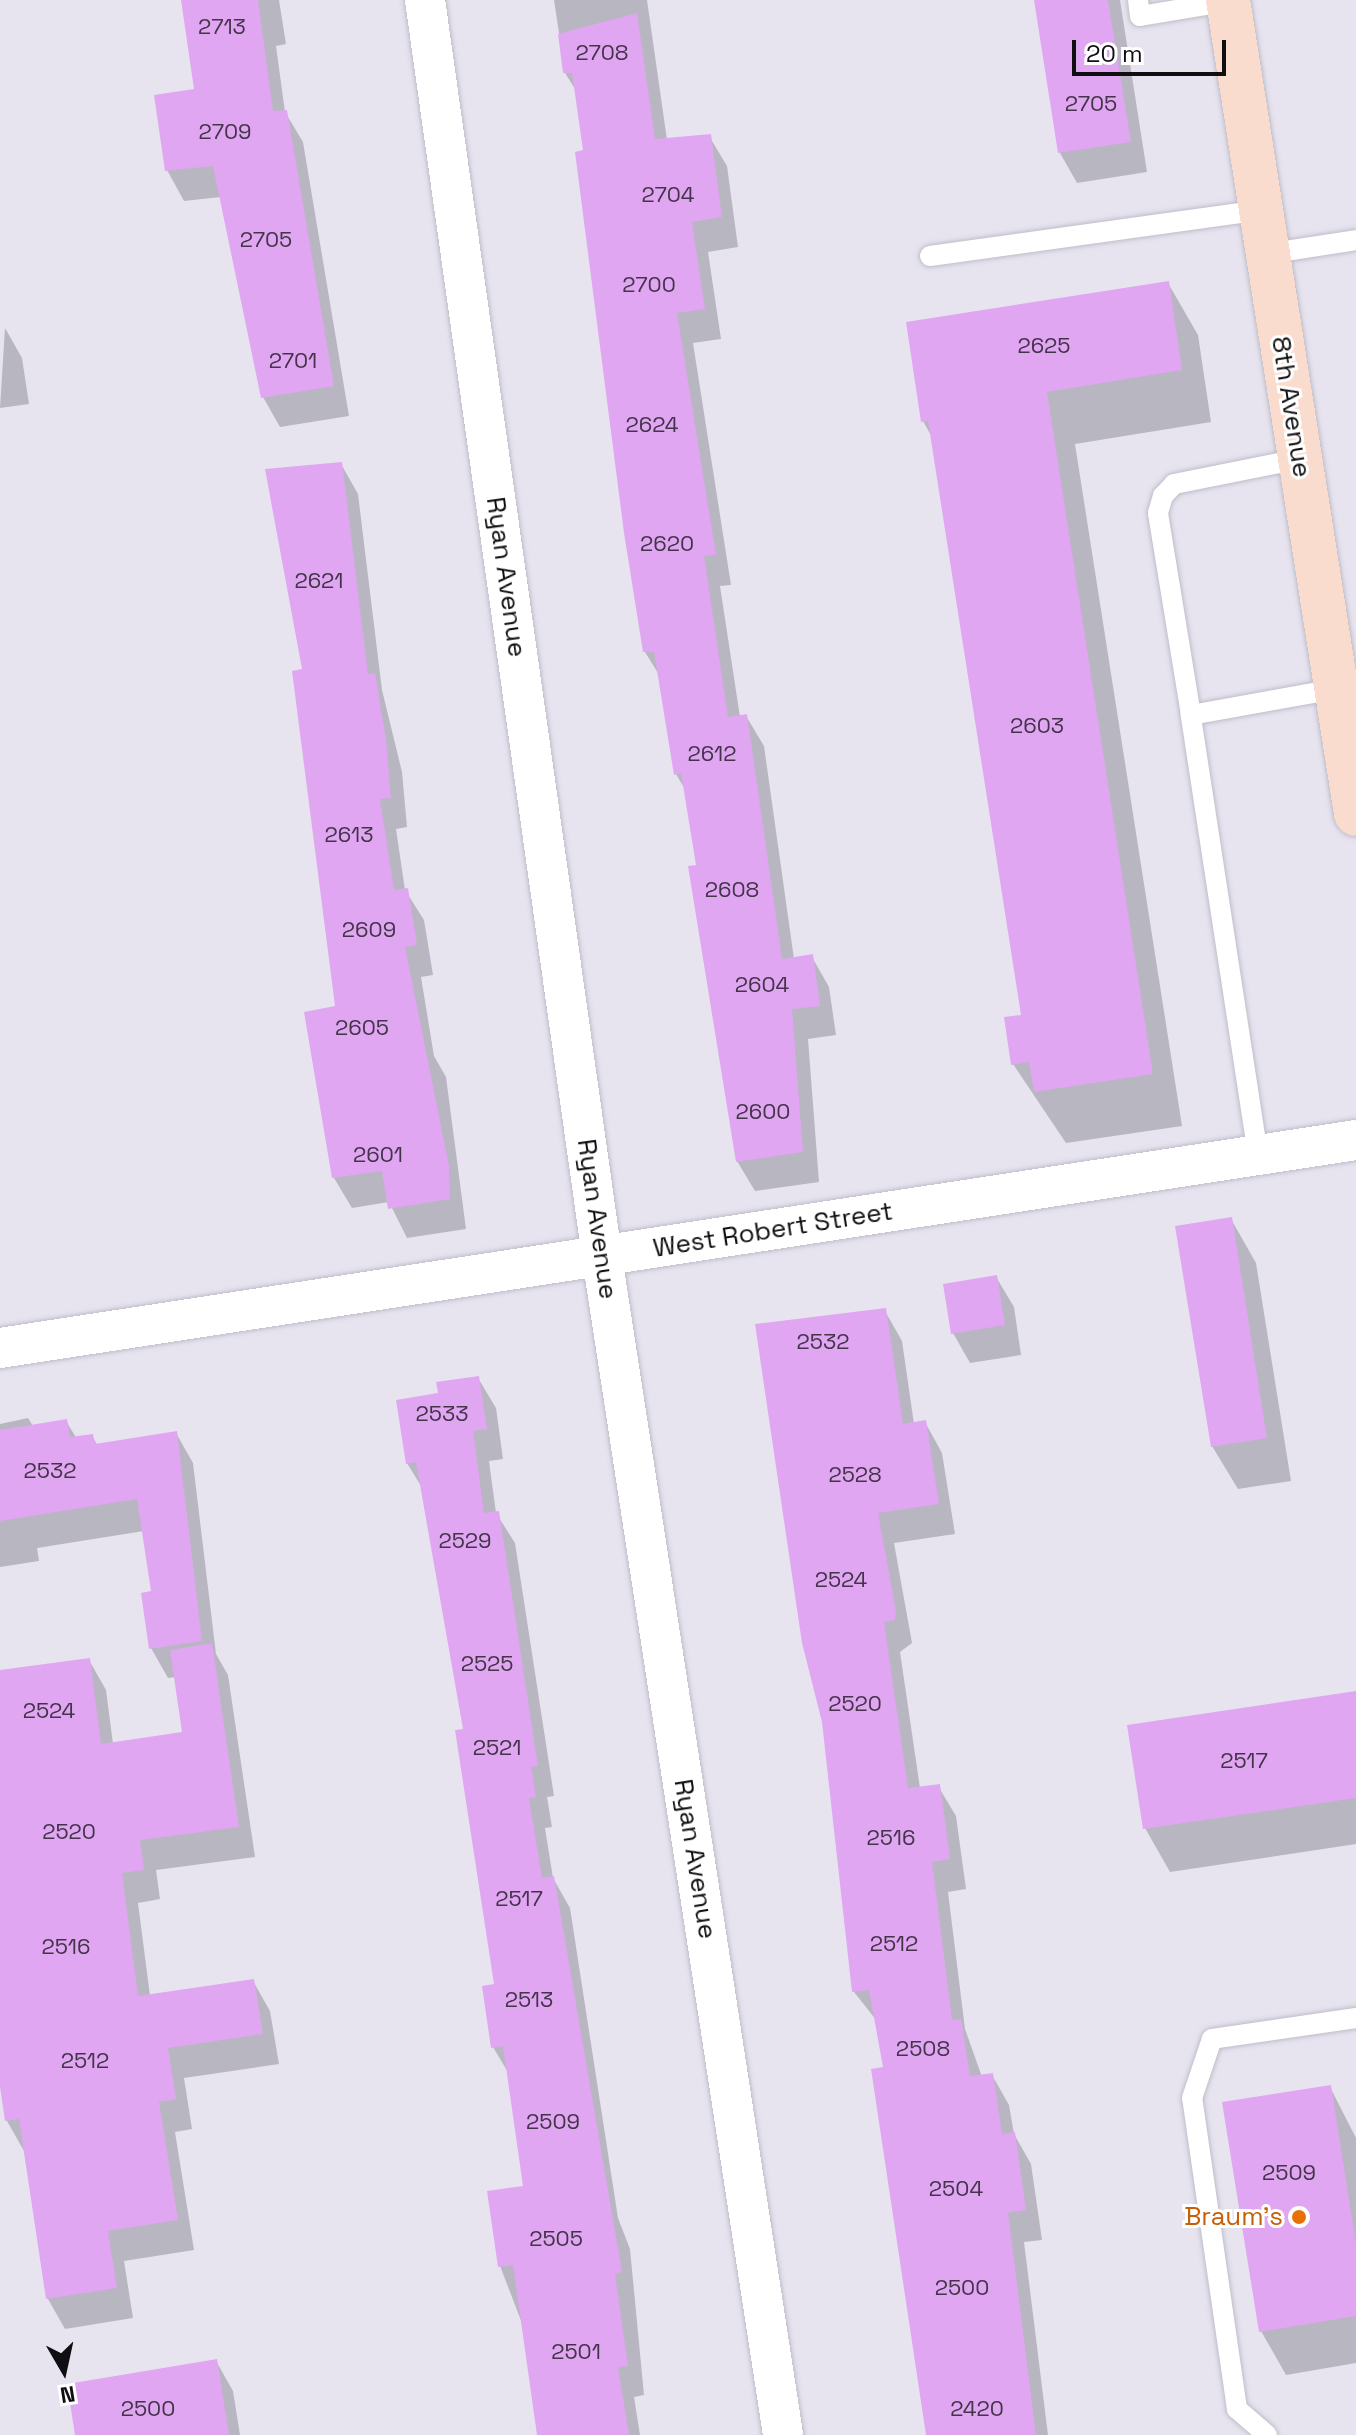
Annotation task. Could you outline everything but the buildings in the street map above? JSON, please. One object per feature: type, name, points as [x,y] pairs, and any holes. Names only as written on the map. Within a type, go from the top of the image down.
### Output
[{"type":"main road","name":"8th Avenue","points":[[1231,0],[1266,254],[1356,814]]},
{"type":"street","name":"Ryan Avenue","points":[[425,0],[602,1257],[783,2435]]},
{"type":"street","name":"West Robert Street","points":[[0,1348],[1356,1140]]},
{"type":"lane","points":[[1138,0],[1140,16],[1231,0]]},
{"type":"lane","points":[[930,256],[1260,210]]},
{"type":"lane","points":[[1266,254],[1356,240]]},
{"type":"lane","points":[[1258,1155],[1158,513],[1163,496],[1174,484],[1299,459]]},
{"type":"lane","points":[[1191,715],[1336,689]]},
{"type":"lane","points":[[1267,2435],[1237,2409],[1192,2098],[1212,2039],[1356,2018]]},
{"type":"place","name":"Braum’s","points":[[1299,2217]]}]
